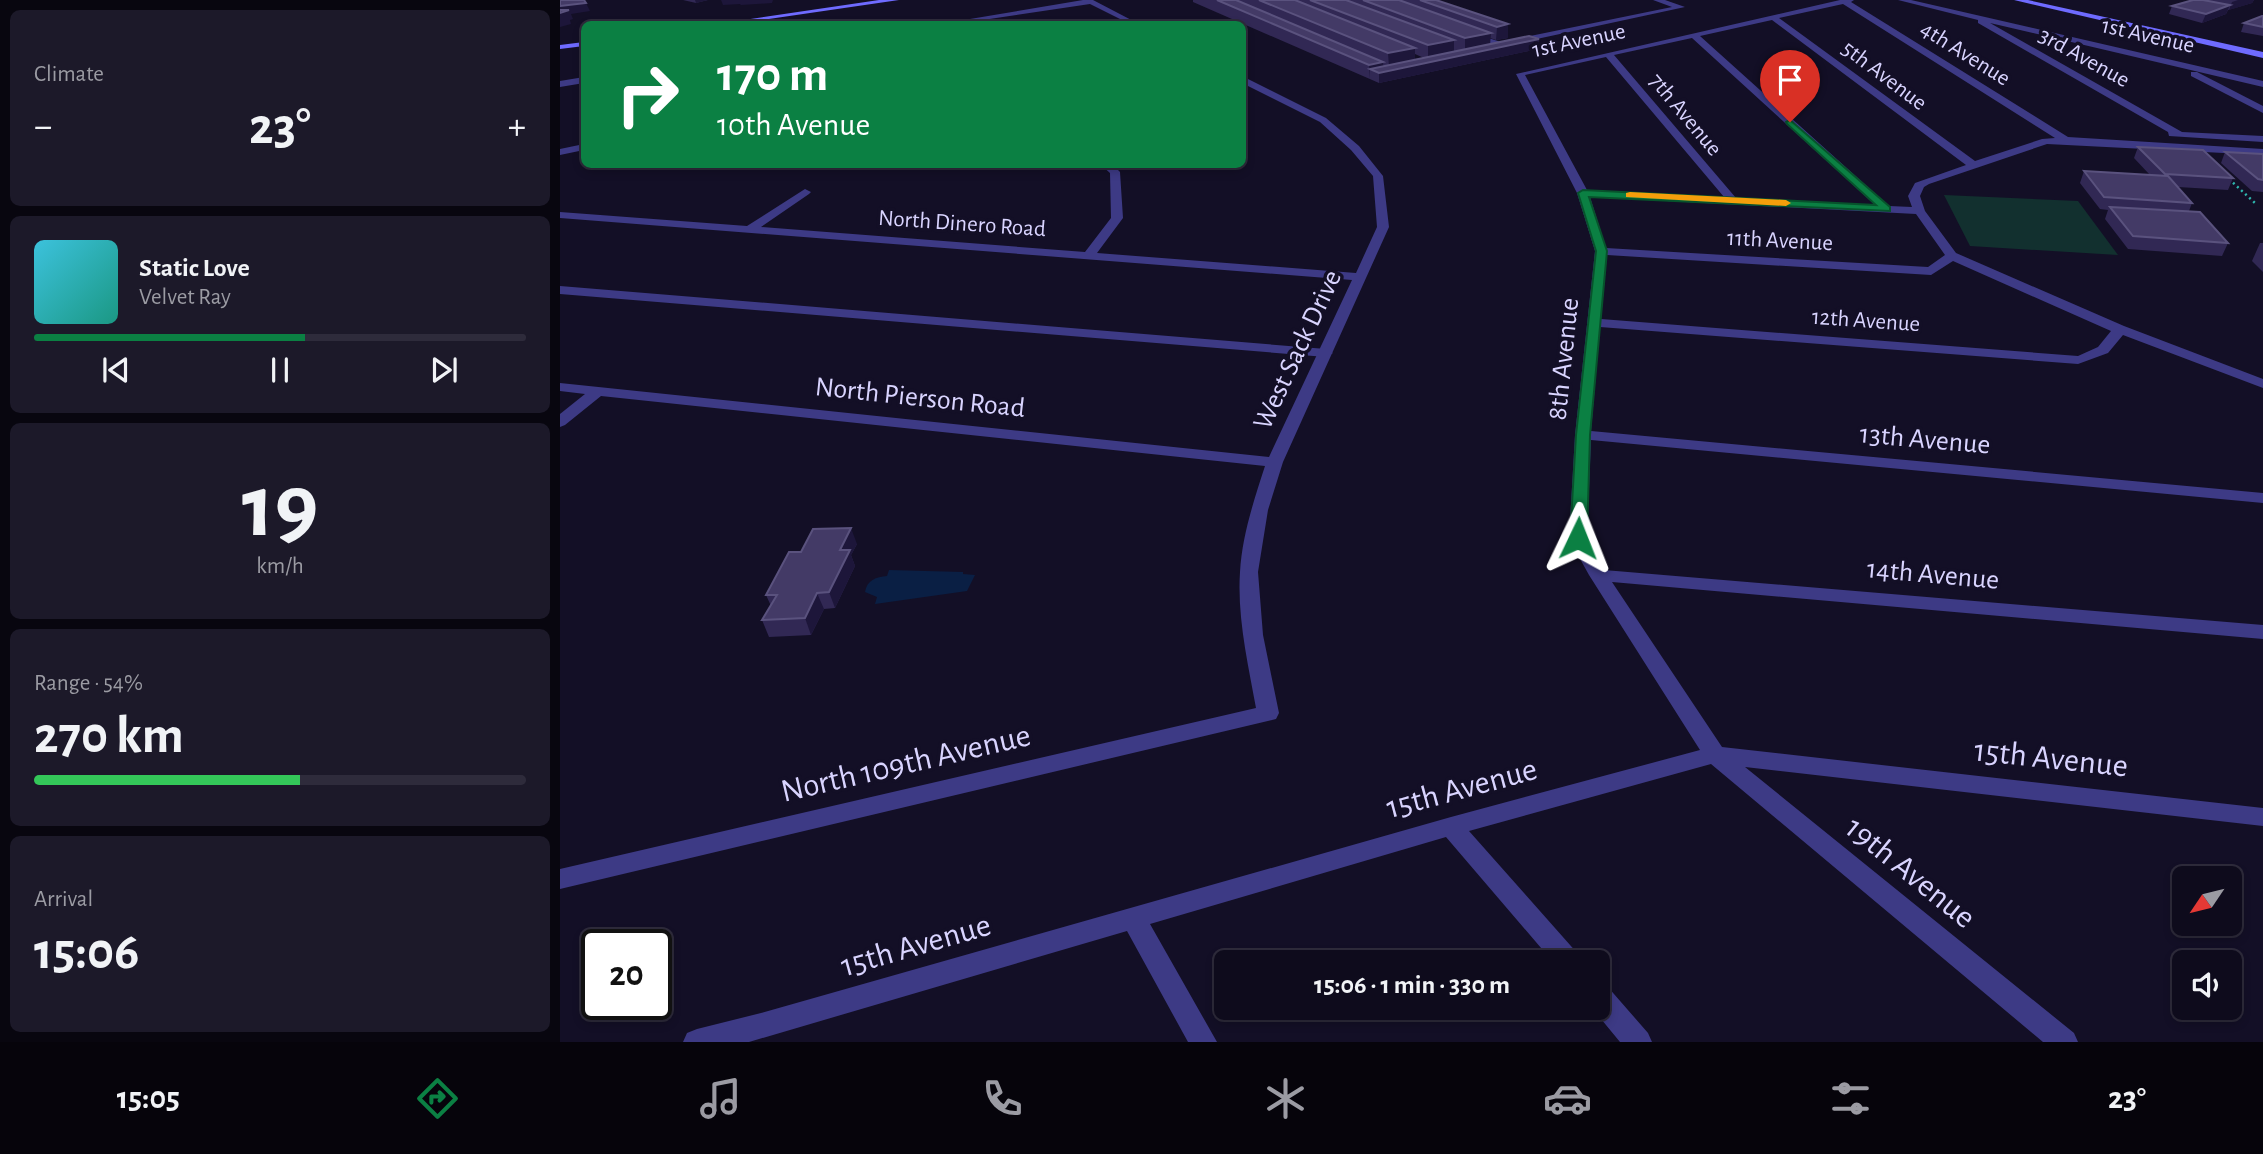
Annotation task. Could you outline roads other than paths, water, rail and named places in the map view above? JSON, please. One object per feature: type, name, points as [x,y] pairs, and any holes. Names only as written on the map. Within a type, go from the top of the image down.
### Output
[{"type":"main road","points":[[743,21],[895,0]]},
{"type":"main road","points":[[2018,0],[2263,55]]},
{"type":"main road","points":[[560,47],[581,44]]},
{"type":"street","points":[[1462,32],[1500,45],[1681,7],[1657,0]]},
{"type":"street","name":"1st Avenue","points":[[1520,74],[1850,0]]},
{"type":"street","name":"1st Avenue","points":[[1902,0],[2263,84]]},
{"type":"street","points":[[963,21],[1088,1],[1129,21]]},
{"type":"street","name":"4th Avenue","points":[[1844,1],[2066,140]]},
{"type":"street","name":"3rd Avenue","points":[[1970,14],[2179,135]]},
{"type":"street","name":"5th Avenue","points":[[1774,18],[1972,164]]},
{"type":"street","points":[[1519,33],[1532,37]]},
{"type":"street","points":[[1694,36],[1886,209]]},
{"type":"street","name":"7th Avenue","points":[[1609,55],[1732,200]]},
{"type":"street","points":[[2167,61],[2263,110]]},
{"type":"street","name":"8th Avenue","points":[[1520,74],[1583,193],[1601,251],[1583,435],[1578,538],[1598,575],[1714,755]]},
{"type":"street","points":[[560,84],[581,80]]},
{"type":"street","name":"West Sack Drive","points":[[1246,81],[1323,120],[1355,148],[1378,176],[1382,227],[1275,462],[1259,510],[1249,572],[1253,635],[1268,713]]},
{"type":"street","points":[[2049,129],[2140,133]]},
{"type":"street","points":[[2153,133],[2263,139]]},
{"type":"street","points":[[2263,152],[2046,141],[1972,164],[1919,185],[1914,196],[1919,211],[1952,256],[2119,329],[2263,384]]},
{"type":"street","points":[[560,152],[581,148]]},
{"type":"street","points":[[1089,255],[1117,218],[1115,172],[1110,168]]},
{"type":"street","points":[[750,229],[805,192]]},
{"type":"street","points":[[1583,193],[1919,211]]},
{"type":"street","name":"North Dinero Road","points":[[560,215],[1361,277]]},
{"type":"street","name":"11th Avenue","points":[[1601,251],[1931,271],[1952,256]]},
{"type":"street","points":[[560,290],[1326,353]]},
{"type":"street","name":"12th Avenue","points":[[1595,323],[2078,360],[2107,349],[2115,340],[2119,329]]},
{"type":"street","name":"North Pierson Road","points":[[560,387],[1275,462]]},
{"type":"street","points":[[560,422],[598,391]]},
{"type":"street","name":"13th Avenue","points":[[1583,435],[2263,498]]},
{"type":"street","name":"14th Avenue","points":[[1598,575],[2263,632]]},
{"type":"street","name":"North 109th Avenue","points":[[560,879],[1268,713]]},
{"type":"street","name":"15th Avenue","points":[[697,1042],[763,1034],[1132,917],[1451,826],[1714,755],[2263,817]]},
{"type":"street","name":"19th Avenue","points":[[1714,755],[2064,1042]]},
{"type":"street","points":[[1451,826],[1559,950]]},
{"type":"street","points":[[1132,917],[1203,1042]]},
{"type":"street","points":[[1610,1009],[1638,1042]]},
{"type":"water","points":[[889,570],[963,572],[975,575],[967,591],[875,604],[877,597],[865,592],[866,588],[873,580],[887,576]]}]
